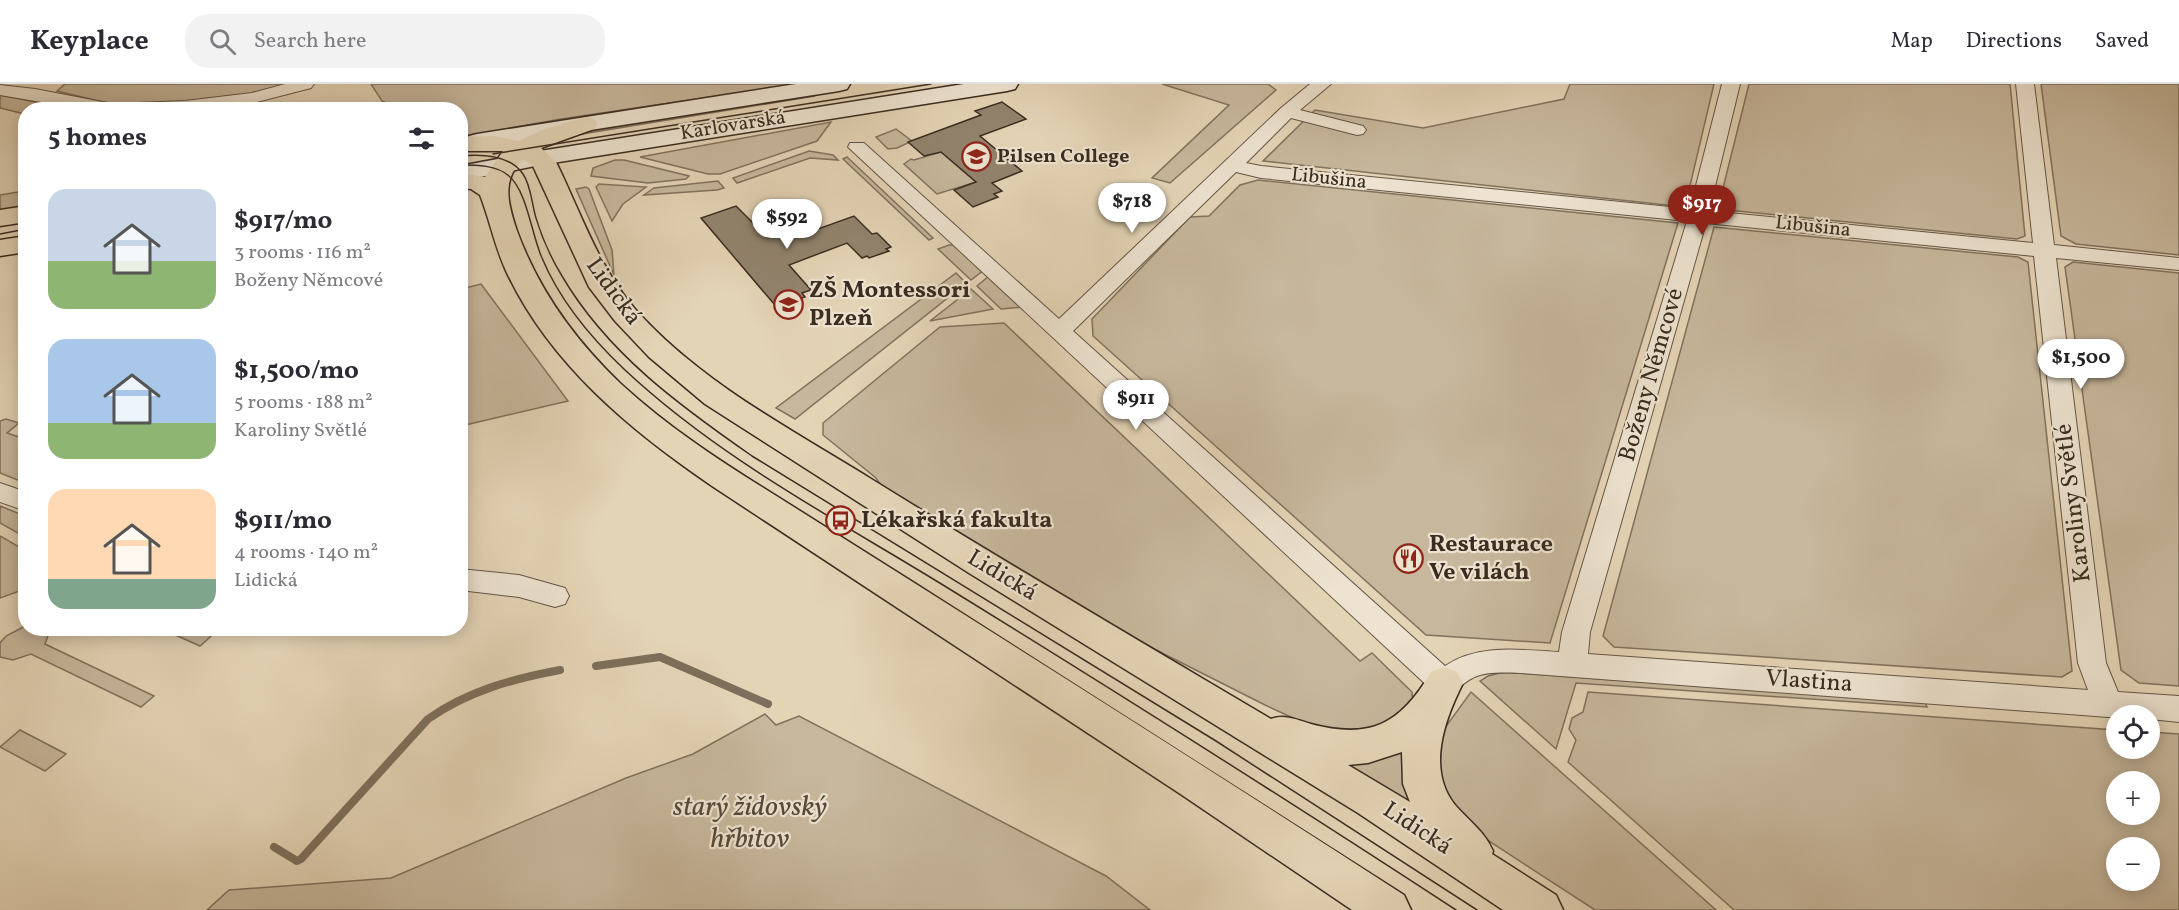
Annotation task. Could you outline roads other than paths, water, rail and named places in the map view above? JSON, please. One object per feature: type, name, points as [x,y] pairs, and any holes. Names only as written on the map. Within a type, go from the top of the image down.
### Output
[{"type":"main road","name":"Karlovarská","points":[[469,142],[838,84]]},
{"type":"main road","name":"Karlovarská","points":[[502,164],[1007,84]]},
{"type":"main road","points":[[495,204],[496,186],[502,164],[552,136],[586,124]]},
{"type":"main road","points":[[469,142],[502,164]]},
{"type":"main road","points":[[557,189],[572,165],[580,159],[622,144]]},
{"type":"main road","name":"Lidická","points":[[502,164],[550,171],[599,281],[625,315],[659,351],[693,379],[753,422],[981,564],[1372,800],[1526,900]]},
{"type":"main road","points":[[468,182],[484,186],[490,191],[516,266],[550,324],[590,372],[654,429],[732,484],[1196,782],[1389,910]]},
{"type":"main road","points":[[0,218],[18,215]]},
{"type":"main road","points":[[0,248],[18,245]]},
{"type":"main road","points":[[1239,720],[1328,746],[1348,749],[1372,747],[1399,735],[1437,695]]},
{"type":"main road","points":[[1437,695],[1420,768],[1424,788],[1432,806],[1449,828],[1526,900]]},
{"type":"street","points":[[219,102],[253,98],[305,84]]},
{"type":"street","points":[[1059,332],[1287,112],[1304,96],[1322,84]]},
{"type":"street","name":"Boženy Němcové","points":[[1572,665],[1576,632],[1698,216],[1731,84]]},
{"type":"street","name":"Karoliny Světlé","points":[[2025,84],[2092,663],[2108,704]]},
{"type":"street","points":[[0,90],[77,102]]},
{"type":"street","points":[[1287,112],[1356,130]]},
{"type":"street","points":[[857,147],[1059,332],[1437,695]]},
{"type":"street","name":"Libušina","points":[[1232,165],[1261,172],[2179,264]]},
{"type":"street","points":[[0,492],[18,499]]},
{"type":"street","points":[[468,580],[519,586],[555,596]]},
{"type":"street","name":"Vlastina","points":[[1437,695],[1459,671],[1475,664],[1493,662],[1572,665],[2179,709]]},
{"type":"waterway","points":[[596,666],[660,657],[768,704]]},
{"type":"waterway","points":[[274,847],[297,861],[301,859],[428,719],[443,709],[491,687],[560,670]]},
{"type":"tram line","points":[[493,154],[931,84]]},
{"type":"tram line","points":[[468,156],[503,159],[523,174],[547,248],[580,304],[623,354],[698,418],[752,456],[1216,741],[1477,910]]},
{"type":"tram line","points":[[468,165],[492,168],[509,176],[520,192],[538,249],[549,274],[567,304],[625,370],[699,431],[819,511],[1136,705],[1456,910]]},
{"type":"tram line","points":[[0,234],[18,231]]},
{"type":"place","name":"Pilsen College","points":[[976,157]]},
{"type":"place","name":"ZŠ Montessori Plzeň","points":[[788,305]]},
{"type":"place","name":"Lékařská fakulta","points":[[840,521]]},
{"type":"place","name":"Restaurace Ve vilách","points":[[1408,559]]},
{"type":"park label","name":"starý židovský hřbitov","points":[[750,823]]}]
